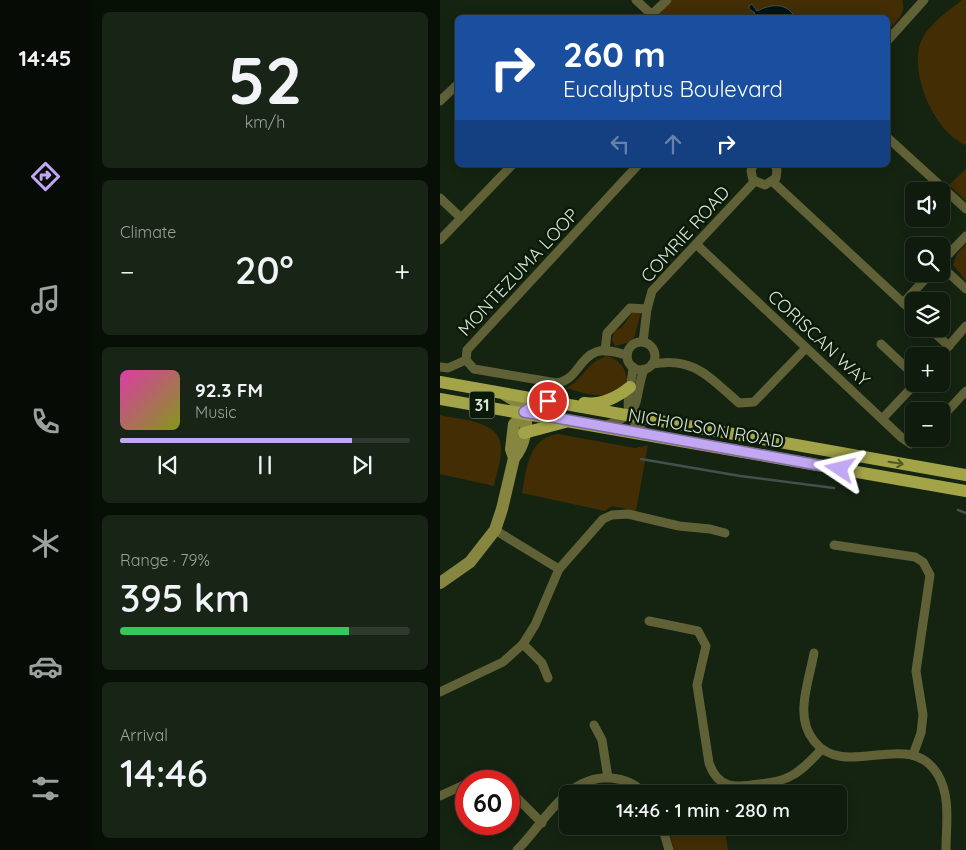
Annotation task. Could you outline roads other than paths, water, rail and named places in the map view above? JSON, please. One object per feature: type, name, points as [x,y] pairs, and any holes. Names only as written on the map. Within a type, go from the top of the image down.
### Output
[{"type":"main road","name":"NICHOLSON ROAD","points":[[440,382],[966,475]]},
{"type":"main road","points":[[552,402],[571,400],[588,404],[618,396],[630,387]]},
{"type":"main road","name":"NICHOLSON ROAD","points":[[440,398],[966,491]]},
{"type":"main road","points":[[524,433],[570,421]]},
{"type":"main road","points":[[930,468],[954,466],[966,468]]},
{"type":"street","points":[[636,0],[648,15]]},
{"type":"street","points":[[650,15],[667,0]]},
{"type":"street","points":[[890,37],[917,2]]},
{"type":"street","points":[[440,101],[455,87]]},
{"type":"street","points":[[890,140],[966,209]]},
{"type":"street","points":[[440,240],[510,167]]},
{"type":"street","name":"MONTEZUMA LOOP","points":[[605,351],[596,352],[589,356],[570,379],[557,383],[474,369],[466,360],[467,350],[636,167]]},
{"type":"street","name":"COMRIE ROAD","points":[[753,167],[751,176],[755,181],[764,185],[773,182]]},
{"type":"street","points":[[775,167],[777,175],[773,182],[903,303],[923,282]]},
{"type":"street","name":"COMRIE ROAD","points":[[642,342],[647,308],[652,291],[755,181]]},
{"type":"street","points":[[440,198],[461,218]]},
{"type":"street","points":[[950,254],[966,236]]},
{"type":"street","name":"CORISCAN WAY","points":[[696,244],[905,439]]},
{"type":"street","points":[[950,273],[966,289]]},
{"type":"street","points":[[627,355],[605,351],[607,333],[630,308],[647,308]]},
{"type":"street","points":[[939,337],[949,346],[966,326]]},
{"type":"street","points":[[627,355],[633,344],[642,342],[649,345],[654,353],[669,361],[702,370],[739,404],[754,402],[806,348]]},
{"type":"street","points":[[881,344],[905,367]]},
{"type":"street","points":[[601,427],[629,416],[637,406],[654,353]]},
{"type":"street","points":[[627,355],[633,367],[626,404],[629,416],[639,429],[649,436]]},
{"type":"street","points":[[440,367],[448,368],[466,360]]},
{"type":"street","points":[[633,367],[648,367],[669,361]]},
{"type":"street","points":[[950,408],[966,390]]},
{"type":"street","points":[[882,419],[907,392]]},
{"type":"street","points":[[440,583],[470,562],[495,530],[502,509],[514,458],[520,451],[526,425],[524,412],[516,401],[503,393]]},
{"type":"street","points":[[514,458],[511,449],[514,424],[524,412],[534,405],[552,402]]},
{"type":"street","points":[[440,692],[503,662],[522,644],[535,625],[559,569],[597,523],[612,515],[628,514],[679,526],[710,529],[725,533]]},
{"type":"street","points":[[495,530],[559,569]]},
{"type":"street","points":[[834,545],[915,557],[923,562],[930,575],[916,671],[923,716],[921,733],[913,755]]},
{"type":"street","points":[[649,621],[698,631],[706,646],[697,685],[709,763],[713,773],[719,780],[728,786],[740,787],[774,782],[789,777],[804,767],[821,750]]},
{"type":"street","points":[[522,644],[542,663],[548,678]]},
{"type":"street","points":[[814,653],[804,706],[805,723],[810,737],[821,750],[839,758],[858,759],[889,753],[913,755],[930,765],[942,785],[946,807],[946,850]]},
{"type":"street","points":[[594,725],[602,740],[608,778]]},
{"type":"street","points":[[517,850],[574,787],[590,779],[608,778],[634,785]]},
{"type":"street","points":[[440,796],[455,789]]},
{"type":"street","points":[[520,801],[542,823]]},
{"type":"street","points":[[665,835],[669,850]]},
{"type":"waterway","points":[[641,459],[740,476],[834,488]]},
{"type":"waterway","points":[[958,510],[966,513]]}]
